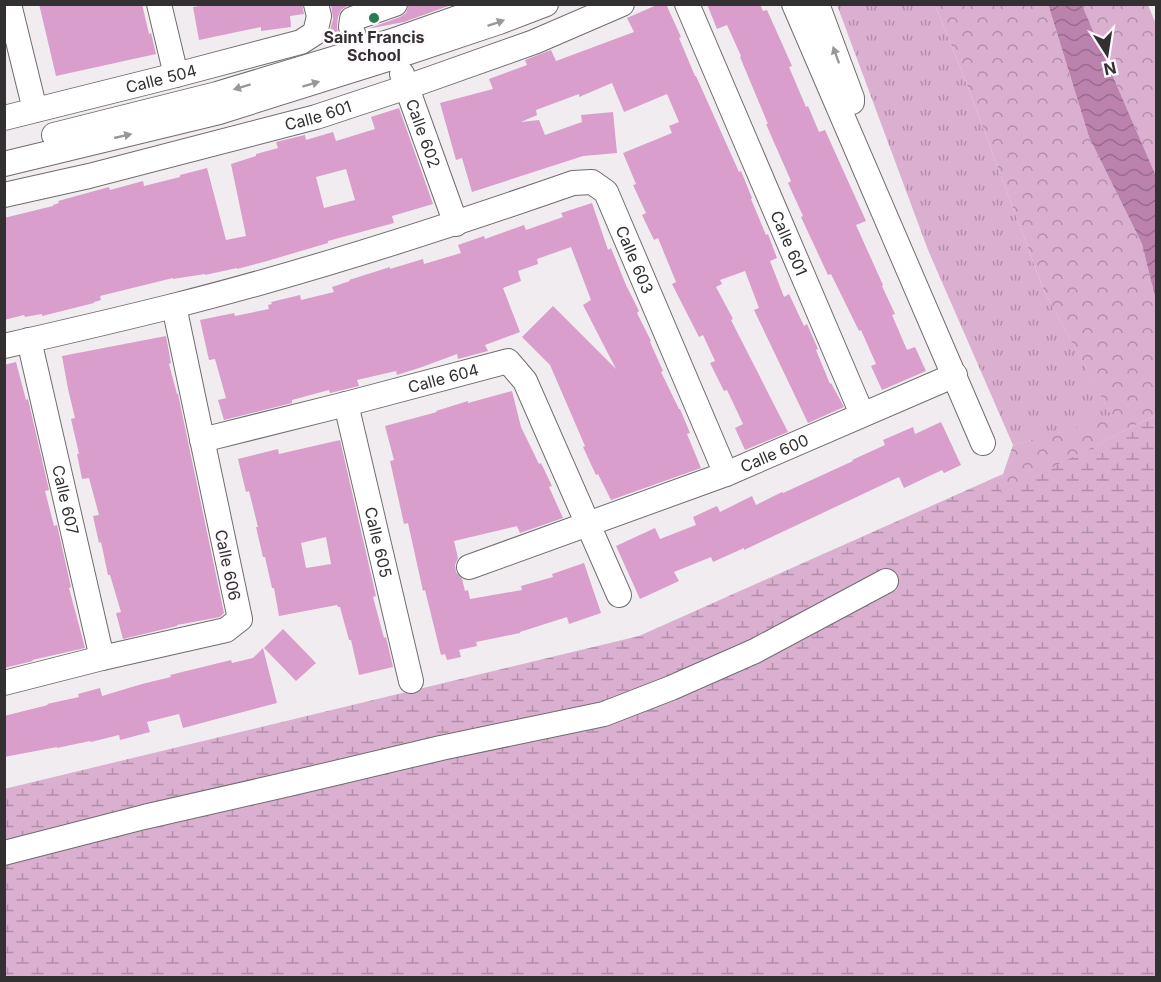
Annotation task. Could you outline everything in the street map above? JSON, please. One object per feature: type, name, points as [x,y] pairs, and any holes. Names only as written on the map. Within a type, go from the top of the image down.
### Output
[{"type":"street","points":[[9,4],[35,110]]},
{"type":"street","points":[[159,4],[176,75]]},
{"type":"street","name":"Calle 504","points":[[4,118],[301,42],[315,33],[319,16],[316,4]]},
{"type":"street","points":[[361,59],[351,27],[350,12],[395,4]]},
{"type":"street","points":[[395,49],[497,4]]},
{"type":"street","points":[[4,164],[217,94],[500,22],[546,4]]},
{"type":"street","name":"Calle 601","points":[[4,195],[89,176],[316,117],[534,42],[622,4]]},
{"type":"street","name":"Calle 601","points":[[687,4],[862,414]]},
{"type":"street","points":[[794,4],[983,443]]},
{"type":"street","points":[[817,4],[852,98],[850,132]]},
{"type":"street","name":"Calle 602","points":[[395,49],[456,224]]},
{"type":"street","points":[[4,147],[80,138]]},
{"type":"street","points":[[80,138],[89,176]]},
{"type":"street","name":"Calle 603","points":[[456,224],[573,183],[592,182],[606,192],[726,474]]},
{"type":"street","points":[[4,346],[174,306],[291,274],[456,224]]},
{"type":"street","name":"Calle 606","points":[[4,683],[226,630],[240,619],[174,306]]},
{"type":"street","name":"Calle 607","points":[[30,340],[102,658]]},
{"type":"street","name":"Calle 604","points":[[202,440],[508,361],[525,381],[589,525]]},
{"type":"street","name":"Calle 600","points":[[469,567],[726,474],[955,375]]},
{"type":"street","name":"Calle 605","points":[[346,404],[411,681]]},
{"type":"street","points":[[589,525],[619,595]]},
{"type":"street","points":[[4,853],[144,817],[441,748],[604,714],[671,688],[755,651],[886,580]]},
{"type":"green space","points":[[1046,4],[1049,7],[1089,137],[1142,244],[1156,301],[1156,415],[1000,494],[1003,474],[1013,445],[1112,417],[1044,291],[935,5]]},
{"type":"green space","points":[[837,5],[935,5],[1044,291],[1113,418],[1013,445],[928,250]]},
{"type":"green space","points":[[1082,5],[1148,5],[1156,24],[1156,176]]},
{"type":"green space","points":[[1156,415],[1156,977],[5,977],[4,789],[639,636],[1003,474],[1001,493]]},
{"type":"water","points":[[1047,5],[1082,5],[1156,176],[1156,301],[1142,244],[1089,137]]},
{"type":"building","points":[[39,4],[142,4],[156,54],[56,76]]},
{"type":"building","points":[[212,4],[302,4],[304,14],[290,16],[291,27],[261,31],[261,27],[199,40],[193,7]]},
{"type":"building","points":[[331,4],[350,4],[341,10],[338,17],[338,35],[329,34],[333,19]]},
{"type":"building","points":[[409,4],[451,5],[404,22],[367,29],[400,17],[406,13]]},
{"type":"building","points":[[659,4],[666,4],[695,76],[739,172],[741,171],[766,235],[768,234],[777,258],[770,261],[784,297],[789,294],[804,326],[807,324],[830,384],[844,407],[808,423],[754,310],[759,308],[745,271],[720,280],[722,284],[716,287],[788,432],[745,450],[735,428],[743,424],[727,390],[724,391],[710,363],[715,361],[703,335],[699,337],[672,284],[676,282],[658,238],[654,240],[642,215],[646,213],[633,185],[636,184],[623,153],[672,133],[669,126],[679,122],[667,94],[624,112],[612,83],[579,97],[579,94],[536,110],[537,115],[521,122],[539,120],[545,135],[582,122],[581,115],[613,112],[617,153],[583,156],[472,192],[462,158],[456,160],[440,103],[493,89],[489,79],[527,65],[525,60],[551,50],[556,61],[634,32],[627,18]]},
{"type":"building","points":[[707,4],[760,4],[763,11],[767,10],[792,66],[789,67],[806,107],[808,106],[819,132],[825,130],[866,221],[856,225],[895,314],[892,315],[907,350],[915,347],[926,371],[882,390],[871,366],[876,364],[861,330],[859,331],[831,274],[828,275],[801,217],[803,216],[788,183],[791,181],[727,25],[717,29]]},
{"type":"building","points":[[399,108],[433,204],[392,216],[394,223],[267,261],[205,275],[173,278],[100,296],[101,300],[94,303],[42,316],[42,314],[25,317],[24,315],[4,320],[4,218],[53,206],[59,203],[58,201],[109,187],[110,190],[143,181],[144,186],[207,168],[226,240],[246,236],[231,164],[278,148],[276,142],[305,135],[306,140],[333,132],[336,141],[375,129],[371,117]],"holes":[[[346,169],[355,200],[324,208],[316,177]]]},
{"type":"building","points":[[592,203],[608,250],[611,248],[639,311],[637,313],[651,341],[663,371],[661,372],[690,433],[687,434],[701,468],[611,500],[598,474],[596,475],[550,365],[522,337],[553,306],[616,369],[583,305],[591,300],[571,247],[537,259],[538,264],[518,271],[521,281],[503,288],[520,332],[485,345],[488,351],[458,359],[457,354],[397,375],[396,371],[357,380],[359,386],[330,393],[329,390],[292,400],[292,403],[224,420],[218,400],[226,398],[215,359],[209,360],[200,320],[269,309],[268,305],[272,304],[271,302],[300,295],[301,300],[334,292],[332,287],[349,280],[423,259],[424,264],[461,253],[458,245],[484,236],[485,239],[524,225],[526,230],[563,217],[561,213]]},
{"type":"building","points":[[166,336],[171,363],[169,364],[178,394],[224,613],[220,617],[123,639],[116,613],[121,612],[110,575],[108,575],[93,516],[99,515],[89,478],[82,479],[71,419],[75,418],[62,356]]},
{"type":"building","points":[[16,362],[26,400],[28,399],[49,490],[45,491],[54,526],[57,525],[71,587],[69,588],[85,648],[4,668],[4,365]]},
{"type":"building","points":[[512,391],[521,427],[552,486],[549,487],[563,518],[520,533],[517,526],[454,541],[458,558],[455,565],[456,572],[462,579],[465,591],[468,590],[470,599],[522,590],[521,586],[553,577],[552,574],[584,563],[601,613],[569,624],[567,617],[520,633],[476,642],[477,646],[459,650],[461,657],[447,660],[445,654],[441,655],[425,590],[423,591],[408,523],[404,524],[390,461],[394,460],[385,426],[468,401],[468,403]]},
{"type":"building","points":[[941,422],[961,465],[944,473],[942,470],[904,488],[899,477],[744,550],[744,548],[713,562],[711,557],[674,572],[679,581],[640,599],[616,546],[655,528],[660,539],[696,525],[693,517],[717,506],[720,512],[752,496],[756,505],[885,445],[883,440],[913,427],[915,434]]},
{"type":"building","points":[[340,440],[376,596],[373,597],[393,667],[359,675],[351,640],[349,640],[340,607],[337,605],[279,616],[249,491],[246,492],[238,459],[278,449],[279,454]],"holes":[[[326,537],[331,564],[306,568],[301,543]]]},
{"type":"building","points":[[283,629],[316,663],[296,681],[264,648]]},
{"type":"building","points":[[263,648],[277,703],[183,728],[179,714],[147,722],[150,732],[120,740],[119,735],[4,757],[4,716],[79,697],[78,694],[100,688],[102,696],[171,677],[170,675],[231,660],[232,663],[253,658]]},
{"type":"place","name":"Saint Francis School","points":[[374,18]]}]
